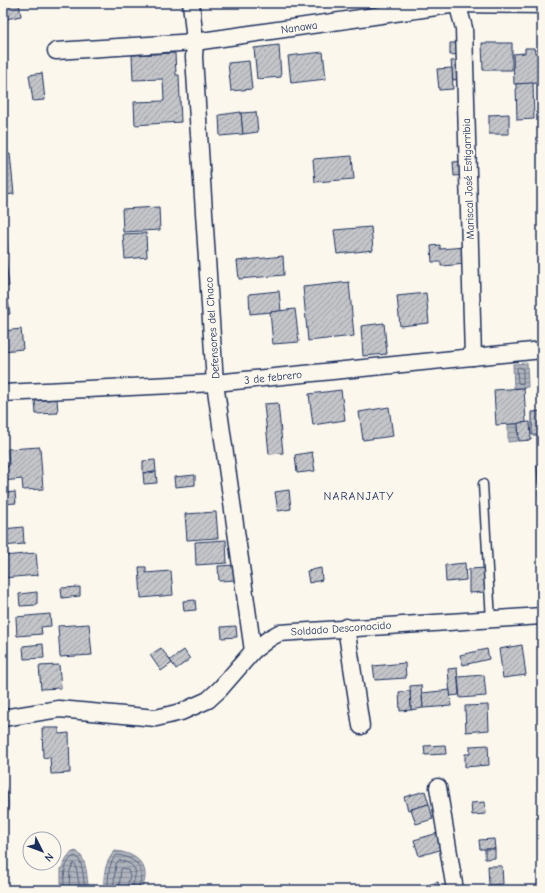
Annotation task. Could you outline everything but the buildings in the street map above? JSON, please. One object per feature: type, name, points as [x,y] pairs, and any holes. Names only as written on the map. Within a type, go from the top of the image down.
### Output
[{"type":"street","name":"Defensores del Chaco","points":[[191,3],[195,42],[194,56],[215,382],[253,651]]},
{"type":"street","name":"Nanawa","points":[[56,51],[195,42],[457,3],[542,5]]},
{"type":"street","name":"Mariscal José Estigarribia","points":[[457,3],[464,28],[473,357]]},
{"type":"street","name":"3 de febrero","points":[[3,393],[215,382],[542,350]]},
{"type":"street","name":"Soldado Desconocido","points":[[3,718],[59,710],[156,718],[181,712],[208,700],[220,689],[253,651],[270,638],[280,633],[346,627],[542,616]]},
{"type":"street","points":[[346,627],[361,726]]},
{"type":"street","points":[[438,787],[455,890]]},
{"type":"lane","points":[[483,484],[491,620]]},
{"type":"water","points":[[527,363],[528,387],[514,388],[513,364]]},
{"type":"water","points":[[508,424],[517,424],[518,441],[508,442]]},
{"type":"water","points":[[3,782],[7,792],[9,807],[3,820]]},
{"type":"water","points":[[76,851],[83,859],[85,863],[89,890],[61,890],[61,871],[70,853]]},
{"type":"water","points":[[115,851],[130,855],[141,863],[145,874],[141,890],[104,890],[105,869],[109,859]]},
{"type":"district","name":"NARANJATY","points":[[359,496]]}]
